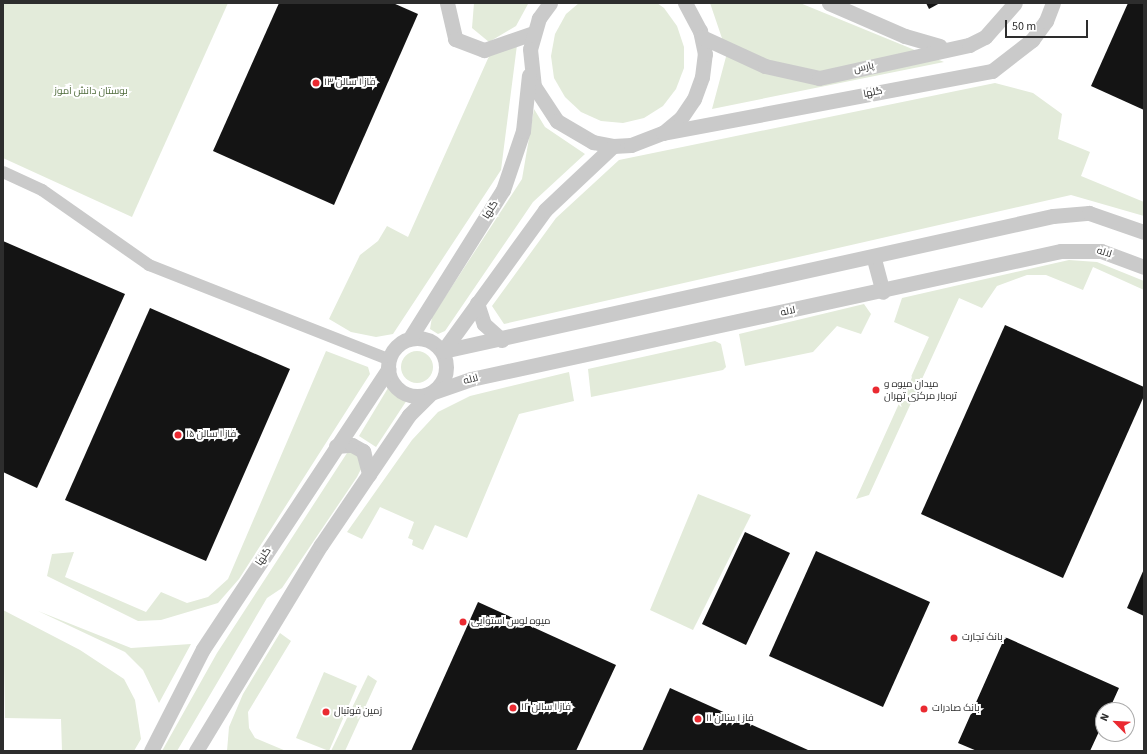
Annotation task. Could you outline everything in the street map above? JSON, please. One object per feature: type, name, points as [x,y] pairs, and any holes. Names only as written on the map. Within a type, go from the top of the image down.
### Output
[{"type":"street","points":[[447,3],[455,39],[484,50],[533,33],[550,3]]},
{"type":"street","points":[[530,66],[540,99],[556,121],[580,137],[613,146],[636,143],[663,133],[681,118],[694,99],[702,77],[702,37],[685,3]]},
{"type":"street","points":[[828,3],[905,36],[940,46]]},
{"type":"street","name":"پارس","points":[[702,37],[765,66],[819,78],[969,45],[984,37],[1015,3]]},
{"type":"street","name":"گلها","points":[[663,133],[992,71],[1032,40],[1046,21],[1053,3]]},
{"type":"street","name":"گلها","points":[[410,338],[503,190],[523,131],[533,33]]},
{"type":"street","points":[[442,351],[545,210],[613,146]]},
{"type":"street","points":[[3,172],[42,190],[149,265],[388,364]]},
{"type":"street","points":[[442,351],[502,340],[874,259],[1072,214],[1103,216],[1144,232]]},
{"type":"street","name":"لاله","points":[[431,393],[471,380],[882,292],[1079,248],[1101,251],[1144,267]]},
{"type":"street","points":[[874,259],[882,292]]},
{"type":"street","points":[[477,303],[484,324],[502,340]]},
{"type":"street","points":[[196,751],[229,692],[368,474],[409,415],[431,393],[445,374],[442,351],[429,339],[410,338],[396,345],[388,364],[395,386],[412,396],[431,393]]},
{"type":"street","name":"گلها","points":[[151,751],[203,649],[388,364]]},
{"type":"street","points":[[336,446],[352,445],[363,451],[368,474]]},
{"type":"green space","name":"بوستان دانش آموز","points":[[3,3],[228,3],[132,217],[3,158]]},
{"type":"green space","points":[[474,3],[528,4],[516,26],[489,42],[472,28]]},
{"type":"green space","points":[[579,3],[657,3],[664,8],[677,26],[684,47],[684,68],[676,89],[663,106],[644,118],[623,123],[601,121],[581,112],[565,97],[554,78],[551,56],[555,34],[566,14]]},
{"type":"green space","points":[[710,3],[800,3],[944,62],[712,109],[727,53]]},
{"type":"green space","points":[[517,45],[501,170],[393,334],[376,337],[351,332],[329,319],[360,255],[378,241],[387,226],[408,237],[490,54]]},
{"type":"green space","points":[[995,83],[1033,93],[1062,114],[1058,139],[1090,152],[1081,176],[1144,202],[1144,216],[1071,195],[504,324],[492,306],[556,218],[619,160]]},
{"type":"green space","points":[[534,109],[545,127],[585,154],[533,202],[445,331],[438,334],[430,329],[432,317],[522,179]]},
{"type":"green space","points":[[1069,260],[1097,262],[1144,281],[1144,290],[1093,267],[1083,290],[1046,275],[1027,275],[997,286],[982,308],[959,298],[869,495],[856,499],[929,337],[894,322],[902,298]]},
{"type":"green space","points":[[864,304],[871,314],[861,334],[837,326],[813,352],[745,366],[739,334]]},
{"type":"green space","points":[[715,341],[721,344],[726,367],[723,370],[591,397],[588,369]]},
{"type":"green space","points":[[326,351],[368,367],[370,374],[239,579],[218,603],[161,620],[138,621],[47,576],[52,554],[74,552],[65,577],[146,612],[161,592],[187,603],[208,597],[228,579]]},
{"type":"green space","points":[[414,351],[420,351],[430,358],[433,367],[432,373],[426,380],[420,383],[414,383],[404,376],[401,370],[401,364],[408,354]]},
{"type":"green space","points":[[569,372],[574,401],[519,414],[467,538],[435,525],[423,550],[412,545],[413,540],[408,538],[414,522],[380,507],[362,539],[347,532],[412,440],[438,412],[470,396]]},
{"type":"green space","points":[[388,388],[407,400],[376,447],[359,436]]},
{"type":"green space","points":[[355,452],[363,465],[357,477],[282,588],[267,598],[177,751],[162,751],[217,653],[347,453]]},
{"type":"green space","points":[[698,494],[751,515],[693,630],[650,610]]},
{"type":"green space","points":[[3,610],[80,650],[124,679],[135,700],[141,739],[134,751],[62,751],[61,719],[5,718]]},
{"type":"green space","points":[[38,611],[131,648],[191,644],[159,703],[143,670],[125,652]]},
{"type":"green space","points":[[280,633],[291,641],[248,712],[249,728],[255,738],[286,751],[227,751],[229,727],[243,694]]},
{"type":"green space","name":"زمین فوتبال","points":[[324,672],[357,686],[329,751],[296,738]]},
{"type":"green space","points":[[368,675],[377,681],[345,751],[331,751]]},
{"type":"building","name":"فاز ۱ سالن ۱۳","points":[[279,3],[393,3],[418,14],[334,205],[213,151]]},
{"type":"building","points":[[926,3],[940,3],[929,9]]},
{"type":"building","points":[[1128,3],[1144,3],[1144,110],[1091,86]]},
{"type":"building","points":[[3,241],[125,294],[37,488],[3,472]]},
{"type":"building","name":"فاز ۱ سالن ۱۵","points":[[150,308],[290,369],[206,561],[65,500]]},
{"type":"building","points":[[1005,325],[1144,387],[1144,396],[1063,578],[921,514]]},
{"type":"building","points":[[745,532],[790,553],[746,645],[702,624]]},
{"type":"building","points":[[816,551],[930,602],[883,707],[769,656]]},
{"type":"building","points":[[1144,569],[1144,616],[1127,608]]},
{"type":"building","name":"فاز ۱ سالن ۱۲","points":[[478,602],[616,665],[576,751],[411,751]]},
{"type":"building","points":[[1005,637],[1119,688],[1113,702],[1095,702],[1095,740],[1090,751],[977,751],[958,743]]},
{"type":"building","name":"فاز ۱ سالن ۱۱","points":[[670,688],[808,750],[642,751]]},
{"type":"place","name":"فاز ۱ سالن ۱۳","points":[[316,83]]},
{"type":"place","name":"میدان میوه و تره‌بار مرکزی تهران","points":[[876,390]]},
{"type":"place","name":"فاز ۱ سالن ۱۵","points":[[178,435]]},
{"type":"place","name":"میوه لوس استوایی","points":[[463,622]]},
{"type":"place","name":"بانک تجارت","points":[[954,638]]},
{"type":"place","name":"فاز ۱ سالن ۱۲","points":[[513,708]]},
{"type":"place","name":"بانک صادرات","points":[[924,709]]},
{"type":"place","name":"زمین فوتبال","points":[[326,712]]},
{"type":"place","name":"فاز ۱ سالن ۱۱","points":[[698,719]]}]
